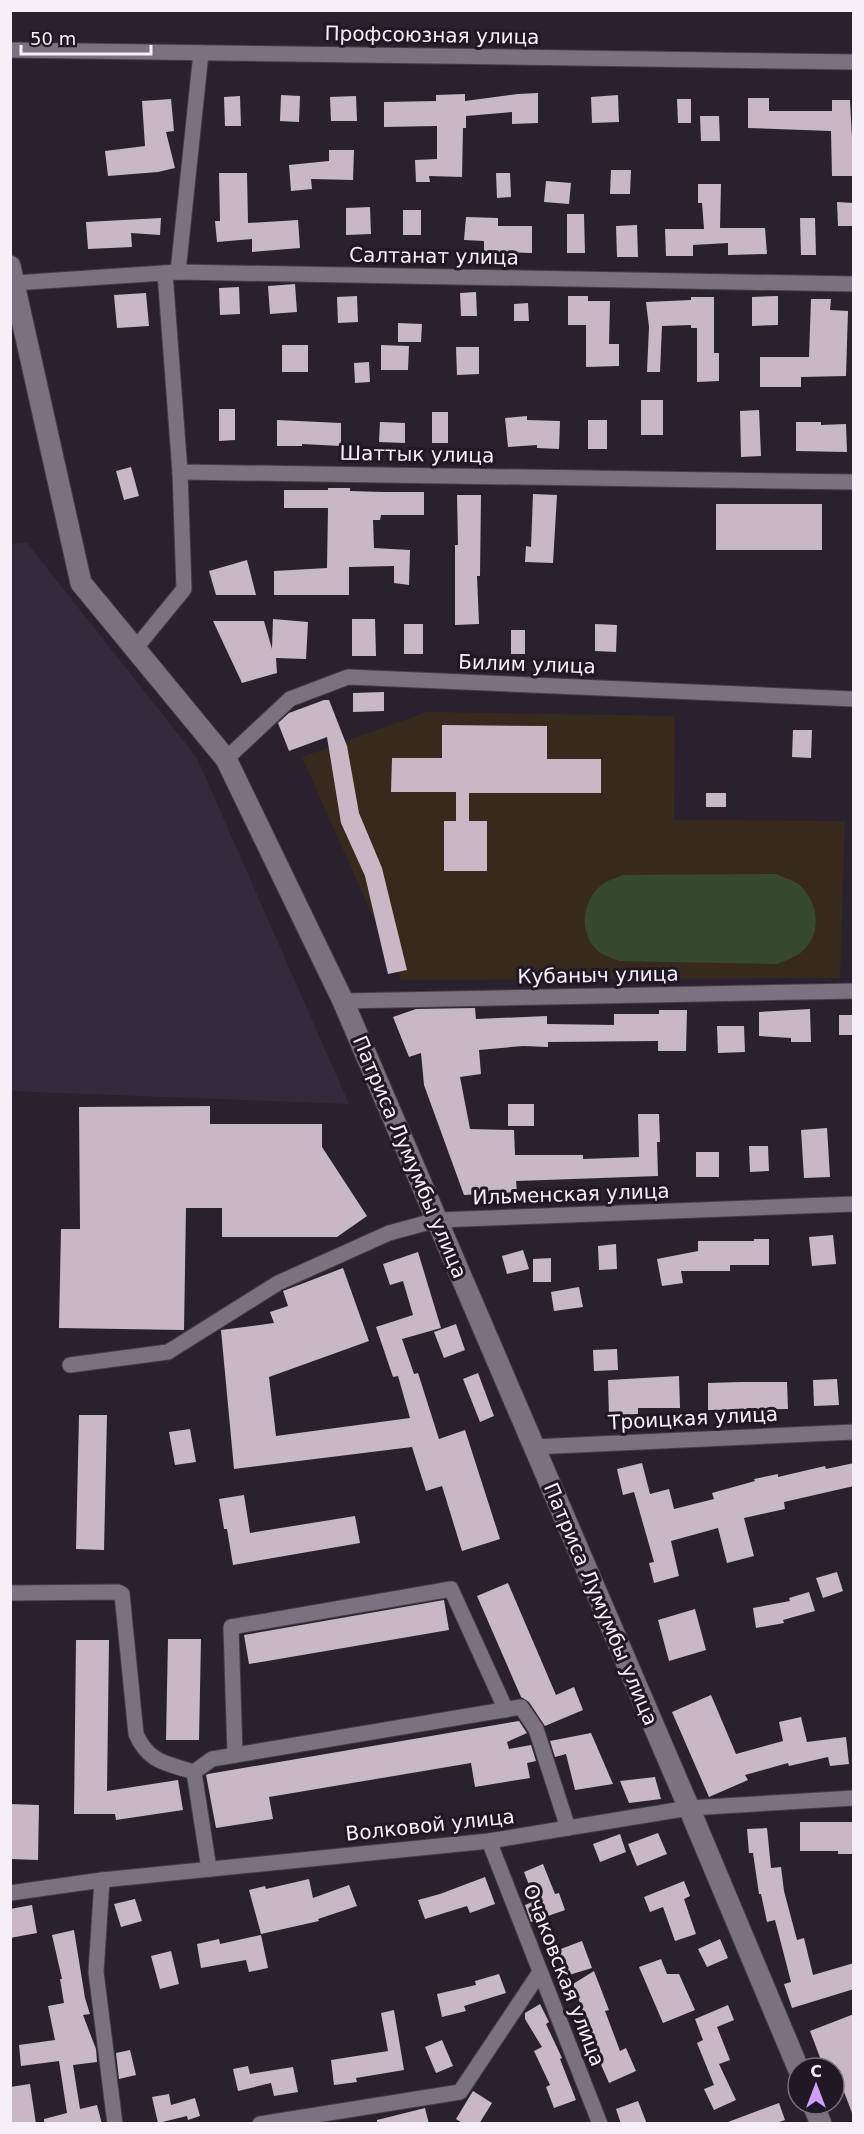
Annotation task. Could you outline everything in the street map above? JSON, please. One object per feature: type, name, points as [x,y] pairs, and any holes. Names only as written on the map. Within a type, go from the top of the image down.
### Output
[{"type":"street","name":"Профсоюзная улица","points":[[10,50],[854,62]]},
{"type":"street","points":[[135,649],[184,589],[172,273],[201,53]]},
{"type":"street","name":"Салтанат улица","points":[[12,275],[172,273],[854,284]]},
{"type":"street","name":"Патриса Лумумбы улица","points":[[12,275],[81,583],[226,759],[343,1001],[793,2056]]},
{"type":"street","name":"Шаттык улица","points":[[180,472],[854,482]]},
{"type":"street","name":"Билим улица","points":[[226,759],[291,699],[348,677],[854,699]]},
{"type":"street","name":"Кубаныч улица","points":[[343,1001],[854,991]]},
{"type":"street","name":"Ильменская улица","points":[[70,1365],[168,1352],[279,1283],[389,1233],[437,1220],[854,1204]]},
{"type":"street","name":"Троицкая улица","points":[[533,1447],[854,1432]]},
{"type":"street","points":[[236,1755],[231,1628],[451,1589],[506,1710]]},
{"type":"street","points":[[10,1593],[118,1592],[122,1594],[136,1734],[142,1748],[156,1760],[194,1772]]},
{"type":"street","points":[[194,1772],[212,1759],[521,1707],[536,1730],[567,1828]]},
{"type":"street","points":[[194,1772],[209,1869]]},
{"type":"street","name":"Волковой улица","points":[[10,1893],[102,1880],[489,1841],[689,1808],[854,1798]]},
{"type":"street","name":"Очаковская улица","points":[[489,1841],[600,2124]]},
{"type":"street","points":[[102,1880],[96,1971],[115,2124]]},
{"type":"street","points":[[260,2124],[460,2092],[540,1971]]},
{"type":"shaded area","points":[[27,543],[197,758],[349,1104],[11,1091],[10,544]]},
{"type":"shaded area","points":[[427,712],[675,716],[674,820],[845,821],[840,978],[401,980],[302,757]]},
{"type":"green space","points":[[776,874],[798,884],[805,891],[811,900],[816,919],[812,939],[807,947],[797,955],[777,964],[619,961],[598,951],[587,935],[585,917],[590,899],[604,883],[623,875]]},
{"type":"building","points":[[538,93],[538,123],[512,124],[512,112],[466,116],[466,128],[463,128],[462,177],[429,176],[430,182],[416,182],[415,160],[437,159],[437,126],[384,127],[384,102],[436,101],[436,95],[465,94],[465,101]]},
{"type":"building","points":[[281,95],[300,96],[299,122],[280,121]]},
{"type":"building","points":[[618,95],[619,122],[592,123],[591,97]]},
{"type":"building","points":[[240,96],[241,126],[225,126],[224,97]]},
{"type":"building","points":[[356,96],[357,121],[331,121],[330,97]]},
{"type":"building","points":[[748,98],[769,98],[769,111],[832,111],[832,100],[850,100],[854,176],[832,176],[831,131],[748,128]]},
{"type":"building","points":[[171,99],[174,131],[166,132],[175,168],[158,172],[108,176],[105,151],[145,146],[142,101]]},
{"type":"building","points":[[677,99],[691,99],[691,123],[678,123]]},
{"type":"building","points":[[700,116],[719,116],[720,141],[701,141]]},
{"type":"building","points":[[329,150],[354,150],[353,180],[311,179],[312,189],[291,191],[289,165],[329,161]]},
{"type":"building","points":[[611,170],[631,170],[630,194],[610,194]]},
{"type":"building","points":[[219,173],[247,173],[248,223],[298,220],[300,248],[252,252],[252,239],[217,242],[215,221],[220,221]]},
{"type":"building","points":[[496,173],[510,173],[511,197],[497,198]]},
{"type":"building","points":[[546,181],[571,183],[569,204],[544,202]]},
{"type":"building","points":[[698,184],[721,184],[720,228],[765,228],[767,254],[728,255],[728,243],[693,245],[693,256],[666,256],[665,229],[704,229],[702,203],[698,203]]},
{"type":"building","points":[[837,202],[854,203],[854,226],[838,226]]},
{"type":"building","points":[[370,207],[371,234],[346,235],[346,208]]},
{"type":"building","points":[[403,210],[421,210],[421,235],[403,235]]},
{"type":"building","points":[[567,214],[584,214],[585,253],[567,253]]},
{"type":"building","points":[[466,217],[498,218],[498,226],[532,226],[532,253],[498,252],[497,255],[484,255],[484,241],[464,240]]},
{"type":"building","points":[[161,218],[160,235],[131,233],[132,247],[88,249],[86,222]]},
{"type":"building","points":[[800,218],[815,218],[816,255],[801,255]]},
{"type":"building","points":[[637,225],[638,257],[617,257],[616,226]]},
{"type":"building","points":[[295,284],[297,312],[270,314],[268,286]]},
{"type":"building","points":[[239,287],[240,314],[220,315],[219,288]]},
{"type":"building","points":[[476,292],[477,316],[461,316],[460,293]]},
{"type":"building","points":[[146,293],[149,326],[117,328],[114,295]]},
{"type":"building","points":[[357,296],[358,322],[338,323],[337,297]]},
{"type":"building","points":[[568,296],[588,296],[588,301],[610,301],[609,344],[619,344],[619,366],[586,367],[586,325],[568,325]]},
{"type":"building","points":[[778,296],[778,325],[752,326],[752,297]]},
{"type":"building","points":[[691,297],[714,297],[714,353],[719,353],[719,381],[697,382],[697,328],[691,328],[691,325],[662,326],[660,372],[647,372],[649,327],[646,302],[691,300]]},
{"type":"building","points":[[811,299],[831,299],[830,310],[848,311],[846,376],[801,377],[801,387],[760,387],[760,357],[809,357]]},
{"type":"building","points":[[528,303],[529,321],[514,321],[514,304]]},
{"type":"building","points":[[398,323],[422,324],[421,342],[398,342]]},
{"type":"building","points":[[282,345],[308,345],[308,372],[282,372]]},
{"type":"building","points":[[381,345],[409,346],[408,370],[381,370]]},
{"type":"building","points":[[456,347],[479,347],[479,374],[457,375]]},
{"type":"building","points":[[369,362],[370,382],[355,383],[354,363]]},
{"type":"building","points":[[641,400],[663,400],[663,435],[641,435]]},
{"type":"building","points":[[219,409],[235,409],[235,440],[219,441]]},
{"type":"building","points":[[759,410],[761,456],[741,457],[740,411]]},
{"type":"building","points":[[432,412],[448,412],[448,443],[432,443]]},
{"type":"building","points":[[527,416],[527,420],[560,421],[559,449],[537,448],[537,445],[508,447],[505,418]]},
{"type":"building","points":[[277,420],[341,423],[341,446],[302,444],[302,446],[277,446]]},
{"type":"building","points":[[588,420],[607,420],[607,449],[588,449]]},
{"type":"building","points":[[380,422],[405,423],[405,443],[379,442]]},
{"type":"building","points":[[796,422],[821,422],[821,425],[846,424],[847,452],[796,451]]},
{"type":"building","points":[[131,467],[139,496],[124,500],[116,471]]},
{"type":"building","points":[[328,488],[350,488],[350,491],[424,492],[424,515],[381,515],[380,520],[373,520],[374,548],[410,550],[409,585],[394,583],[394,566],[349,567],[349,595],[274,595],[274,571],[327,568],[328,508],[284,508],[284,490],[328,490]]},
{"type":"building","points":[[533,494],[557,495],[553,563],[525,562],[526,546],[531,547]]},
{"type":"building","points":[[457,495],[481,495],[480,576],[477,576],[479,624],[455,625]]},
{"type":"building","points":[[716,504],[822,504],[822,550],[716,550]]},
{"type":"building","points":[[247,560],[256,595],[216,595],[209,571]]},
{"type":"building","points":[[273,619],[308,622],[306,659],[276,658],[277,673],[242,683],[213,621],[264,621],[272,649]]},
{"type":"building","points":[[352,619],[375,619],[376,656],[352,656]]},
{"type":"building","points":[[404,624],[423,624],[423,654],[404,654]]},
{"type":"building","points":[[595,624],[617,625],[616,652],[595,651]]},
{"type":"building","points":[[511,630],[525,630],[525,654],[511,654]]},
{"type":"building","points":[[384,692],[384,711],[353,712],[353,693]]},
{"type":"building","points":[[329,700],[347,746],[359,813],[382,868],[407,970],[388,974],[365,876],[341,823],[327,737],[289,751],[278,723],[289,713]]},
{"type":"building","points":[[442,725],[547,726],[547,759],[601,759],[601,793],[469,793],[469,821],[487,821],[487,871],[444,871],[444,821],[456,821],[456,792],[391,792],[392,758],[442,758]]},
{"type":"building","points":[[793,730],[812,730],[811,758],[792,757]]},
{"type":"building","points":[[706,793],[726,793],[726,807],[706,807]]},
{"type":"building","points":[[475,1008],[476,1019],[547,1016],[547,1024],[614,1025],[614,1014],[659,1014],[659,1010],[687,1010],[686,1051],[658,1051],[658,1041],[548,1042],[548,1047],[523,1046],[479,1050],[481,1074],[460,1077],[470,1129],[514,1130],[515,1155],[583,1155],[583,1159],[639,1157],[638,1114],[659,1114],[658,1176],[516,1181],[517,1192],[464,1195],[424,1085],[421,1053],[409,1057],[393,1017],[416,1009]]},
{"type":"building","points":[[810,1009],[811,1042],[791,1042],[791,1038],[759,1036],[759,1012]]},
{"type":"building","points":[[839,1015],[854,1015],[854,1035],[839,1035]]},
{"type":"building","points":[[717,1026],[744,1026],[745,1052],[718,1053]]},
{"type":"building","points":[[508,1104],[534,1104],[534,1126],[508,1126]]},
{"type":"building","points":[[210,1106],[210,1124],[322,1124],[322,1147],[367,1216],[337,1237],[222,1237],[222,1208],[186,1208],[184,1330],[59,1328],[61,1229],[80,1229],[79,1107]]},
{"type":"building","points":[[827,1128],[830,1177],[804,1178],[801,1130]]},
{"type":"building","points":[[749,1146],[768,1146],[769,1171],[750,1172]]},
{"type":"building","points":[[696,1152],[719,1152],[719,1177],[696,1177]]},
{"type":"building","points":[[833,1235],[836,1264],[812,1266],[809,1237]]},
{"type":"building","points":[[754,1239],[769,1239],[769,1265],[730,1265],[730,1271],[681,1271],[683,1283],[662,1286],[657,1259],[698,1251],[698,1241],[754,1241]]},
{"type":"building","points":[[616,1244],[617,1269],[599,1270],[598,1246]]},
{"type":"building","points":[[523,1250],[529,1269],[507,1274],[502,1256]]},
{"type":"building","points":[[418,1252],[441,1328],[402,1339],[414,1374],[418,1373],[439,1439],[465,1430],[500,1539],[462,1551],[442,1486],[426,1491],[412,1447],[234,1469],[221,1330],[274,1323],[270,1312],[288,1306],[283,1291],[343,1268],[369,1341],[269,1377],[276,1436],[410,1418],[398,1376],[393,1377],[376,1327],[413,1315],[403,1281],[390,1285],[383,1264]]},
{"type":"building","points":[[551,1258],[551,1282],[533,1282],[533,1259]]},
{"type":"building","points":[[579,1287],[583,1307],[554,1311],[551,1292]]},
{"type":"building","points":[[456,1324],[465,1350],[444,1358],[434,1332]]},
{"type":"building","points":[[617,1349],[618,1370],[594,1371],[593,1350]]},
{"type":"building","points":[[478,1373],[494,1416],[480,1422],[463,1379]]},
{"type":"building","points":[[679,1376],[680,1408],[638,1408],[638,1414],[609,1415],[608,1380]]},
{"type":"building","points":[[837,1379],[839,1405],[814,1406],[813,1380]]},
{"type":"building","points":[[787,1382],[788,1409],[708,1410],[708,1383]]},
{"type":"building","points":[[79,1415],[107,1415],[104,1550],[76,1549]]},
{"type":"building","points":[[190,1429],[196,1462],[175,1465],[169,1432]]},
{"type":"building","points":[[642,1463],[650,1494],[669,1489],[674,1509],[714,1499],[712,1493],[755,1481],[754,1479],[778,1474],[778,1477],[825,1466],[826,1469],[854,1463],[854,1486],[784,1502],[785,1509],[744,1518],[754,1556],[727,1563],[718,1528],[671,1541],[679,1576],[654,1583],[649,1563],[654,1562],[634,1492],[623,1495],[617,1469]]},
{"type":"building","points":[[244,1495],[250,1533],[355,1516],[360,1543],[233,1565],[219,1499]]},
{"type":"building","points":[[837,1572],[843,1591],[823,1598],[816,1578]]},
{"type":"building","points":[[508,1583],[556,1695],[574,1687],[583,1710],[545,1726],[529,1702],[521,1697],[477,1596]]},
{"type":"building","points":[[809,1592],[815,1611],[783,1620],[784,1623],[756,1628],[753,1608],[790,1601],[789,1598]]},
{"type":"building","points":[[444,1600],[449,1630],[249,1664],[244,1635]]},
{"type":"building","points":[[695,1609],[706,1650],[669,1661],[658,1620]]},
{"type":"building","points":[[168,1639],[201,1639],[199,1740],[166,1740]]},
{"type":"building","points":[[76,1640],[109,1640],[107,1791],[178,1780],[183,1810],[116,1820],[115,1814],[74,1814]]},
{"type":"building","points":[[711,1695],[736,1754],[783,1741],[779,1722],[801,1717],[807,1742],[846,1737],[849,1764],[830,1766],[828,1757],[789,1766],[788,1763],[745,1775],[748,1780],[709,1797],[672,1712]]},
{"type":"building","points":[[519,1721],[527,1733],[507,1742],[509,1749],[531,1745],[536,1761],[527,1763],[530,1778],[475,1787],[471,1763],[269,1797],[273,1819],[216,1828],[206,1775],[208,1774]]},
{"type":"building","points":[[591,1733],[613,1784],[575,1790],[566,1754],[555,1757],[550,1741]]},
{"type":"building","points":[[655,1777],[661,1799],[629,1803],[620,1781]]},
{"type":"building","points":[[10,1804],[39,1805],[38,1860],[10,1859]]},
{"type":"building","points":[[800,1822],[854,1822],[854,1854],[838,1854],[838,1851],[800,1851]]},
{"type":"building","points":[[767,1828],[771,1868],[781,1867],[784,1891],[797,1940],[804,1938],[813,1975],[854,1963],[854,1989],[792,2008],[784,1984],[791,1982],[775,1920],[767,1922],[761,1894],[759,1894],[753,1853],[749,1853],[747,1829]]},
{"type":"building","points":[[658,1833],[667,1854],[637,1866],[628,1844]]},
{"type":"building","points":[[620,1834],[626,1852],[600,1862],[593,1844]]},
{"type":"building","points":[[543,1864],[555,1894],[559,1893],[565,1910],[531,1922],[525,1905],[535,1901],[524,1872]]},
{"type":"building","points":[[485,1877],[495,1904],[470,1913],[467,1906],[425,1919],[418,1900]]},
{"type":"building","points":[[309,1879],[313,1898],[349,1885],[357,1906],[318,1919],[319,1921],[261,1934],[249,1890],[265,1886],[266,1889]]},
{"type":"building","points":[[684,1881],[690,1896],[684,1899],[696,1934],[675,1941],[663,1907],[650,1912],[644,1897]]},
{"type":"building","points":[[135,1899],[142,1921],[121,1927],[114,1904]]},
{"type":"building","points":[[32,1905],[37,1933],[10,1938],[10,1909]]},
{"type":"building","points":[[74,1930],[85,1998],[90,2014],[83,2015],[96,2049],[97,2062],[73,2065],[80,2109],[97,2105],[102,2124],[44,2124],[44,2119],[67,2113],[59,2061],[21,2066],[19,2045],[55,2040],[48,2006],[64,2003],[60,1979],[62,1979],[52,1935]]},
{"type":"building","points":[[261,1935],[268,1968],[249,1972],[246,1960],[201,1968],[197,1944],[219,1939],[220,1944]]},
{"type":"building","points":[[720,1939],[728,1958],[707,1967],[698,1949]]},
{"type":"building","points":[[582,1941],[592,1968],[569,1975],[558,1950]]},
{"type":"building","points":[[171,1951],[179,1984],[160,1989],[151,1956]]},
{"type":"building","points":[[661,1959],[667,1974],[679,1974],[695,2010],[663,2023],[639,1967]]},
{"type":"building","points":[[594,1971],[609,2010],[605,2011],[620,2051],[626,2048],[636,2071],[609,2083],[592,2044],[586,2026],[588,2025],[573,1984]]},
{"type":"building","points":[[499,1974],[506,1993],[464,2006],[466,2011],[442,2017],[437,1994],[476,1985],[475,1981]]},
{"type":"building","points":[[540,2004],[549,2022],[546,2024],[562,2058],[560,2059],[576,2100],[554,2108],[546,2087],[550,2085],[534,2051],[542,2047],[525,2019],[525,2013]]},
{"type":"building","points":[[728,2005],[734,2020],[717,2027],[730,2060],[719,2064],[736,2100],[714,2110],[704,2089],[714,2085],[697,2043],[703,2040],[695,2019]]},
{"type":"building","points":[[394,2010],[404,2070],[356,2078],[357,2082],[334,2085],[331,2060],[388,2051],[381,2013]]},
{"type":"building","points":[[854,2014],[854,2113],[846,2097],[846,2056],[819,2056],[810,2031]]},
{"type":"building","points":[[442,2040],[453,2066],[436,2073],[425,2047]]},
{"type":"building","points":[[130,2050],[136,2075],[119,2079],[116,2053]]},
{"type":"building","points":[[248,2066],[250,2074],[293,2067],[298,2092],[274,2096],[271,2083],[238,2091],[233,2069]]},
{"type":"building","points":[[30,2084],[36,2124],[10,2124],[10,2087]]},
{"type":"building","points":[[473,2091],[492,2103],[479,2124],[464,2124],[456,2119]]},
{"type":"building","points":[[169,2094],[171,2105],[195,2098],[200,2116],[188,2120],[187,2116],[158,2123],[152,2097]]},
{"type":"building","points":[[638,2101],[647,2124],[621,2124],[616,2109]]},
{"type":"building","points":[[779,2103],[785,2120],[774,2124],[728,2124],[728,2122]]},
{"type":"building","points":[[425,2108],[429,2124],[377,2124],[377,2120]]}]
